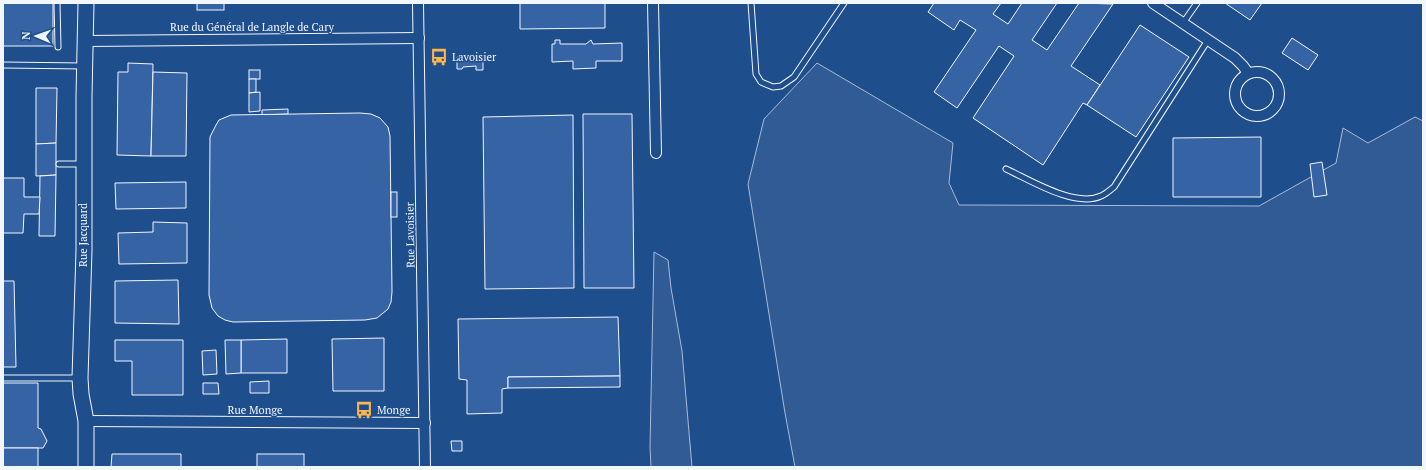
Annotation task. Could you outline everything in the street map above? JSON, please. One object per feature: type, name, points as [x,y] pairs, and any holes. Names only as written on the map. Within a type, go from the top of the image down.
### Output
[{"type":"street","name":"Rue Jacquard","points":[[86,3],[84,66],[84,251],[80,378],[81,394],[86,421],[86,467]]},
{"type":"street","name":"Rue Lavoisier","points":[[418,3],[425,467]]},
{"type":"street","points":[[653,3],[656,153]]},
{"type":"street","points":[[1154,3],[1235,58],[1248,73]]},
{"type":"street","name":"Rue du Général de Langle de Cary","points":[[85,41],[419,38]]},
{"type":"street","points":[[1255,71],[1269,74],[1278,86],[1280,93],[1275,107],[1263,116],[1248,115],[1237,105],[1235,90],[1237,83],[1248,73],[1255,71]]},
{"type":"street","name":"Rue Monge","points":[[86,421],[425,423]]},
{"type":"lane","points":[[57,3],[58,47]]},
{"type":"lane","points":[[751,3],[756,74],[761,82],[773,86],[781,86],[794,77],[844,3]]},
{"type":"lane","points":[[1183,23],[1197,3]]},
{"type":"lane","points":[[1006,169],[1065,196],[1083,199],[1101,196],[1114,187],[1208,39]]},
{"type":"lane","points":[[3,65],[84,66]]},
{"type":"lane","points":[[59,164],[84,164]]},
{"type":"lane","points":[[3,378],[80,378]]},
{"type":"shaded area","points":[[817,63],[953,143],[949,183],[959,205],[1259,206],[1336,163],[1343,128],[1368,143],[1415,117],[1423,121],[1423,467],[795,467],[748,184],[764,119]]},
{"type":"shaded area","points":[[654,252],[668,260],[671,288],[682,351],[692,467],[651,467],[650,447]]},
{"type":"building","points":[[3,3],[53,3],[53,46],[3,46]]},
{"type":"building","points":[[197,3],[224,3],[224,10],[197,10]]},
{"type":"building","points":[[520,3],[605,3],[605,28],[520,29]]},
{"type":"building","points":[[934,3],[1001,3],[993,14],[1008,24],[1022,3],[1057,3],[1032,40],[1047,50],[1079,3],[1113,4],[1071,66],[1100,85],[1087,105],[1083,103],[1043,165],[973,118],[1014,56],[999,46],[957,108],[934,92],[976,30],[960,20],[954,30],[928,12]]},
{"type":"building","points":[[1225,3],[1262,3],[1250,20]]},
{"type":"building","points":[[1140,25],[1189,57],[1136,137],[1087,105]]},
{"type":"building","points":[[1292,38],[1318,55],[1308,70],[1282,53]]},
{"type":"building","points":[[555,40],[560,40],[560,44],[586,44],[591,40],[593,44],[622,43],[622,61],[596,61],[596,68],[573,69],[573,61],[552,62],[552,44],[555,44]]},
{"type":"building","points":[[457,57],[483,57],[483,70],[476,70],[476,66],[457,69]]},
{"type":"building","points":[[128,63],[153,64],[151,156],[117,155],[118,72],[128,72]]},
{"type":"building","points":[[249,70],[260,70],[260,79],[249,79]]},
{"type":"building","points":[[153,72],[187,73],[186,156],[151,156]]},
{"type":"building","points":[[249,79],[256,79],[256,92],[249,93]]},
{"type":"building","points":[[36,88],[57,88],[56,143],[36,144]]},
{"type":"building","points":[[260,92],[260,111],[249,112],[249,93]]},
{"type":"building","points":[[288,109],[288,114],[262,115],[262,110]]},
{"type":"building","points":[[371,114],[380,118],[388,127],[390,136],[392,292],[391,302],[388,309],[377,318],[365,320],[233,322],[218,316],[212,308],[209,295],[210,137],[219,120],[231,115]]},
{"type":"building","points":[[583,114],[632,114],[634,288],[584,288]]},
{"type":"building","points":[[573,115],[574,288],[485,289],[483,117]]},
{"type":"building","points":[[1261,137],[1261,197],[1173,197],[1173,138]]},
{"type":"building","points":[[56,143],[56,175],[36,176],[36,144]]},
{"type":"building","points":[[1322,162],[1327,195],[1314,197],[1310,164]]},
{"type":"building","points":[[56,175],[55,236],[39,236],[40,176]]},
{"type":"building","points":[[3,178],[24,178],[24,197],[40,197],[39,214],[24,214],[23,233],[3,233]]},
{"type":"building","points":[[186,182],[186,208],[116,209],[115,183]]},
{"type":"building","points":[[391,192],[397,192],[397,217],[391,217]]},
{"type":"building","points":[[153,222],[187,223],[187,263],[119,264],[118,233],[153,232]]},
{"type":"building","points":[[178,280],[179,324],[115,323],[115,281]]},
{"type":"building","points":[[3,281],[14,281],[16,367],[3,367]]},
{"type":"building","points":[[618,317],[620,376],[508,377],[508,388],[502,389],[502,413],[467,414],[467,380],[459,379],[458,319]]},
{"type":"building","points":[[384,338],[384,391],[333,391],[332,339]]},
{"type":"building","points":[[287,339],[287,373],[241,373],[241,340]]},
{"type":"building","points":[[115,340],[183,340],[183,395],[132,395],[132,361],[115,361]]},
{"type":"building","points":[[225,340],[241,340],[241,373],[226,374]]},
{"type":"building","points":[[216,350],[217,374],[203,375],[202,351]]},
{"type":"building","points":[[620,376],[620,387],[508,388],[508,377]]},
{"type":"building","points":[[269,381],[269,393],[250,393],[250,382]]},
{"type":"building","points":[[3,383],[38,383],[38,428],[41,429],[47,441],[43,448],[3,448]]},
{"type":"building","points":[[203,383],[218,383],[219,394],[203,394]]},
{"type":"building","points":[[451,441],[462,441],[462,451],[452,451]]},
{"type":"building","points":[[3,448],[38,448],[38,467],[3,467]]},
{"type":"building","points":[[112,454],[181,454],[181,467],[111,467]]},
{"type":"building","points":[[257,454],[304,454],[304,467],[257,467]]},
{"type":"place","name":"Lavoisier","points":[[439,57]]},
{"type":"place","name":"Monge","points":[[364,410]]}]
